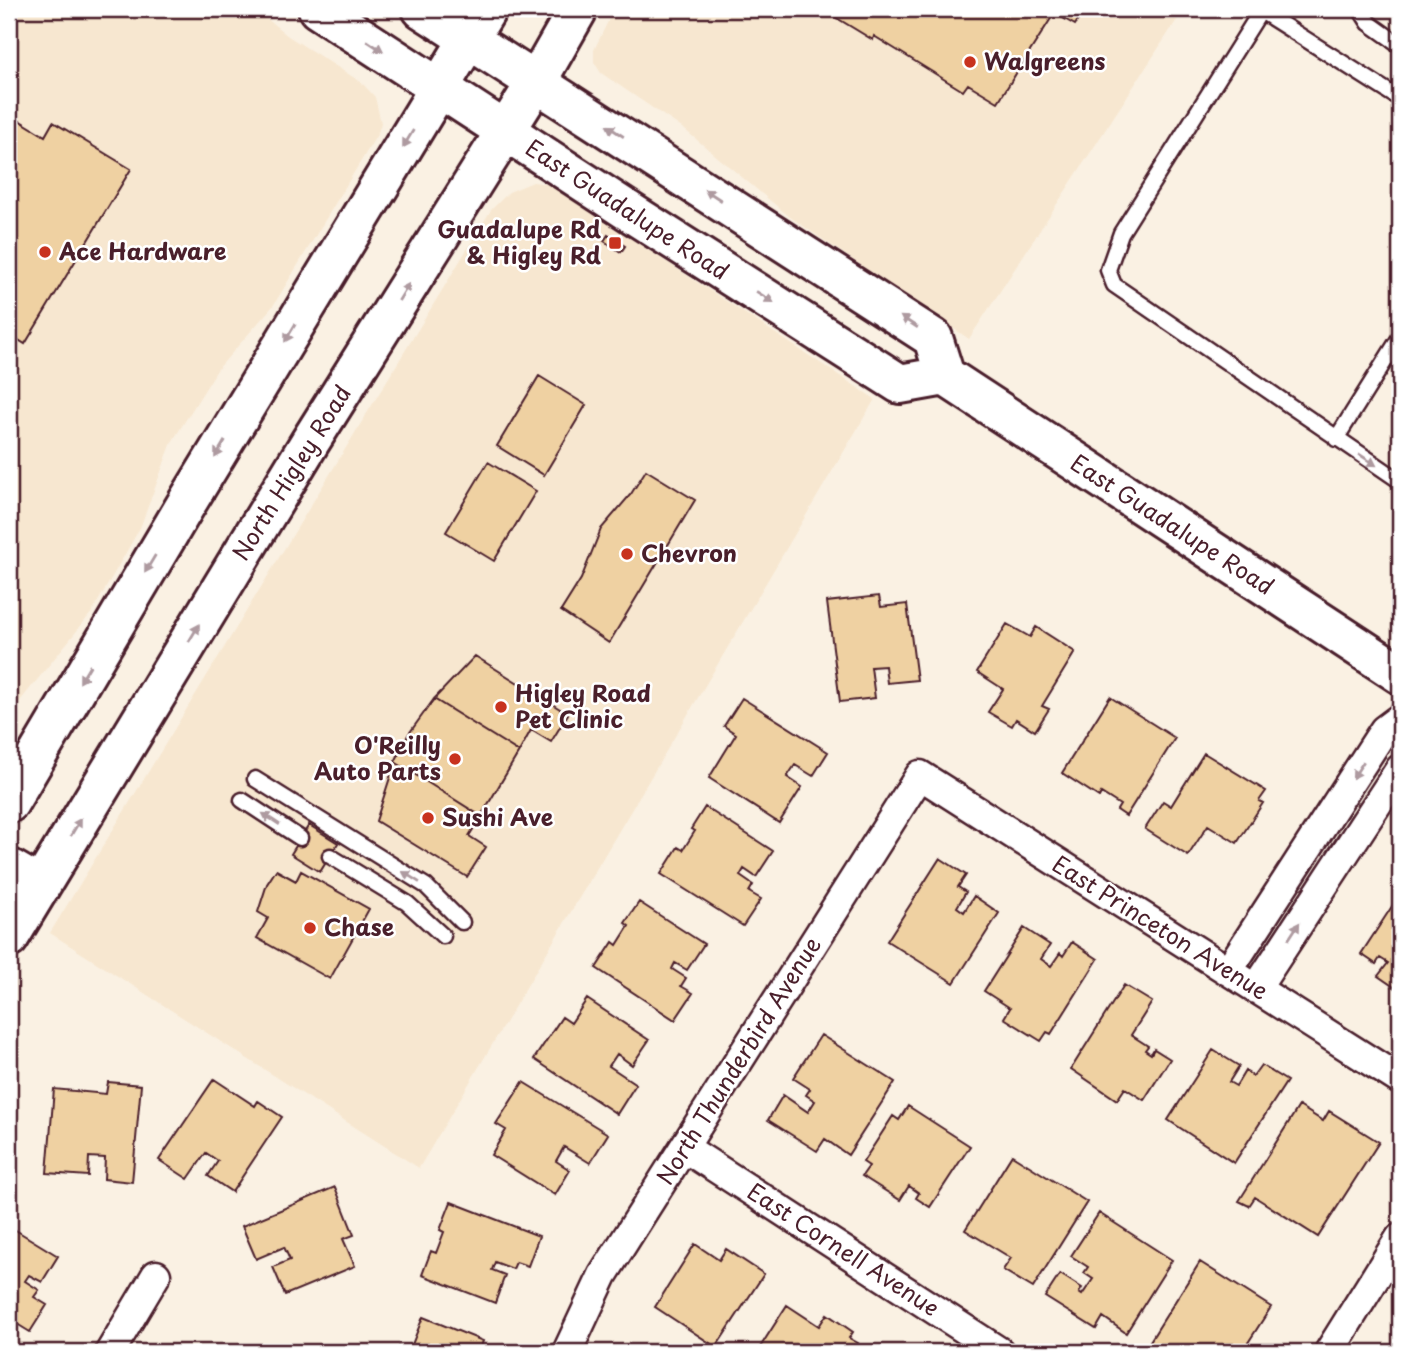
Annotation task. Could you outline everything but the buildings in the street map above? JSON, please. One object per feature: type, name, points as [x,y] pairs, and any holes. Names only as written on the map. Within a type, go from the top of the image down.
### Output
[{"type":"main road","name":"East Guadalupe Road","points":[[318,9],[900,384],[945,376],[1400,674]]},
{"type":"main road","points":[[422,9],[478,24],[537,81],[933,338],[945,376]]},
{"type":"main road","name":"North Higley Road","points":[[9,938],[24,877],[310,442],[537,81],[578,9]]},
{"type":"main road","points":[[9,803],[199,483],[478,24]]},
{"type":"street","points":[[1228,971],[1384,730],[1400,718]]},
{"type":"street","points":[[1256,989],[1400,769]]},
{"type":"street","name":"East Princeton Avenue","points":[[920,775],[1400,1080]]},
{"type":"street","name":"North Thunderbird Avenue","points":[[567,1352],[603,1275],[920,775]]},
{"type":"street","name":"East Cornell Avenue","points":[[685,1149],[1000,1352]]},
{"type":"street","points":[[1329,1352],[1400,1238]]},
{"type":"street","points":[[110,1352],[156,1275]]},
{"type":"lane","points":[[1360,9],[1369,23],[1400,45]]},
{"type":"lane","points":[[1400,99],[1261,10],[1121,233],[1108,270],[1114,285],[1400,481]]},
{"type":"lane","points":[[1336,439],[1400,337]]},
{"type":"lane","points":[[254,779],[426,886],[462,922]]},
{"type":"lane","points":[[242,800],[300,838]]},
{"type":"lane","points":[[330,856],[407,903],[443,936]]},
{"type":"shaded area","points":[[9,9],[255,9],[288,36],[361,82],[375,97],[381,123],[378,133],[273,306],[217,370],[172,442],[140,528],[92,612],[16,706],[9,719]]},
{"type":"shaded area","points":[[614,9],[1184,9],[969,339],[790,217],[685,130],[601,73],[594,62],[594,50]]},
{"type":"shaded area","points":[[533,182],[548,184],[875,399],[419,1168],[50,933],[491,210],[509,192]]},
{"type":"place","name":"Walgreens","points":[[970,62]]},
{"type":"place","name":"Guadalupe Rd & Higley Rd","points":[[615,243]]},
{"type":"place","name":"Ace Hardware","points":[[45,252]]},
{"type":"place","name":"Chevron","points":[[627,554]]},
{"type":"place","name":"Higley Road Pet Clinic","points":[[501,707]]},
{"type":"place","name":"O'Reilly Auto Parts","points":[[455,759]]},
{"type":"place","name":"Sushi Ave","points":[[428,818]]},
{"type":"place","name":"Chase","points":[[310,928]]}]
